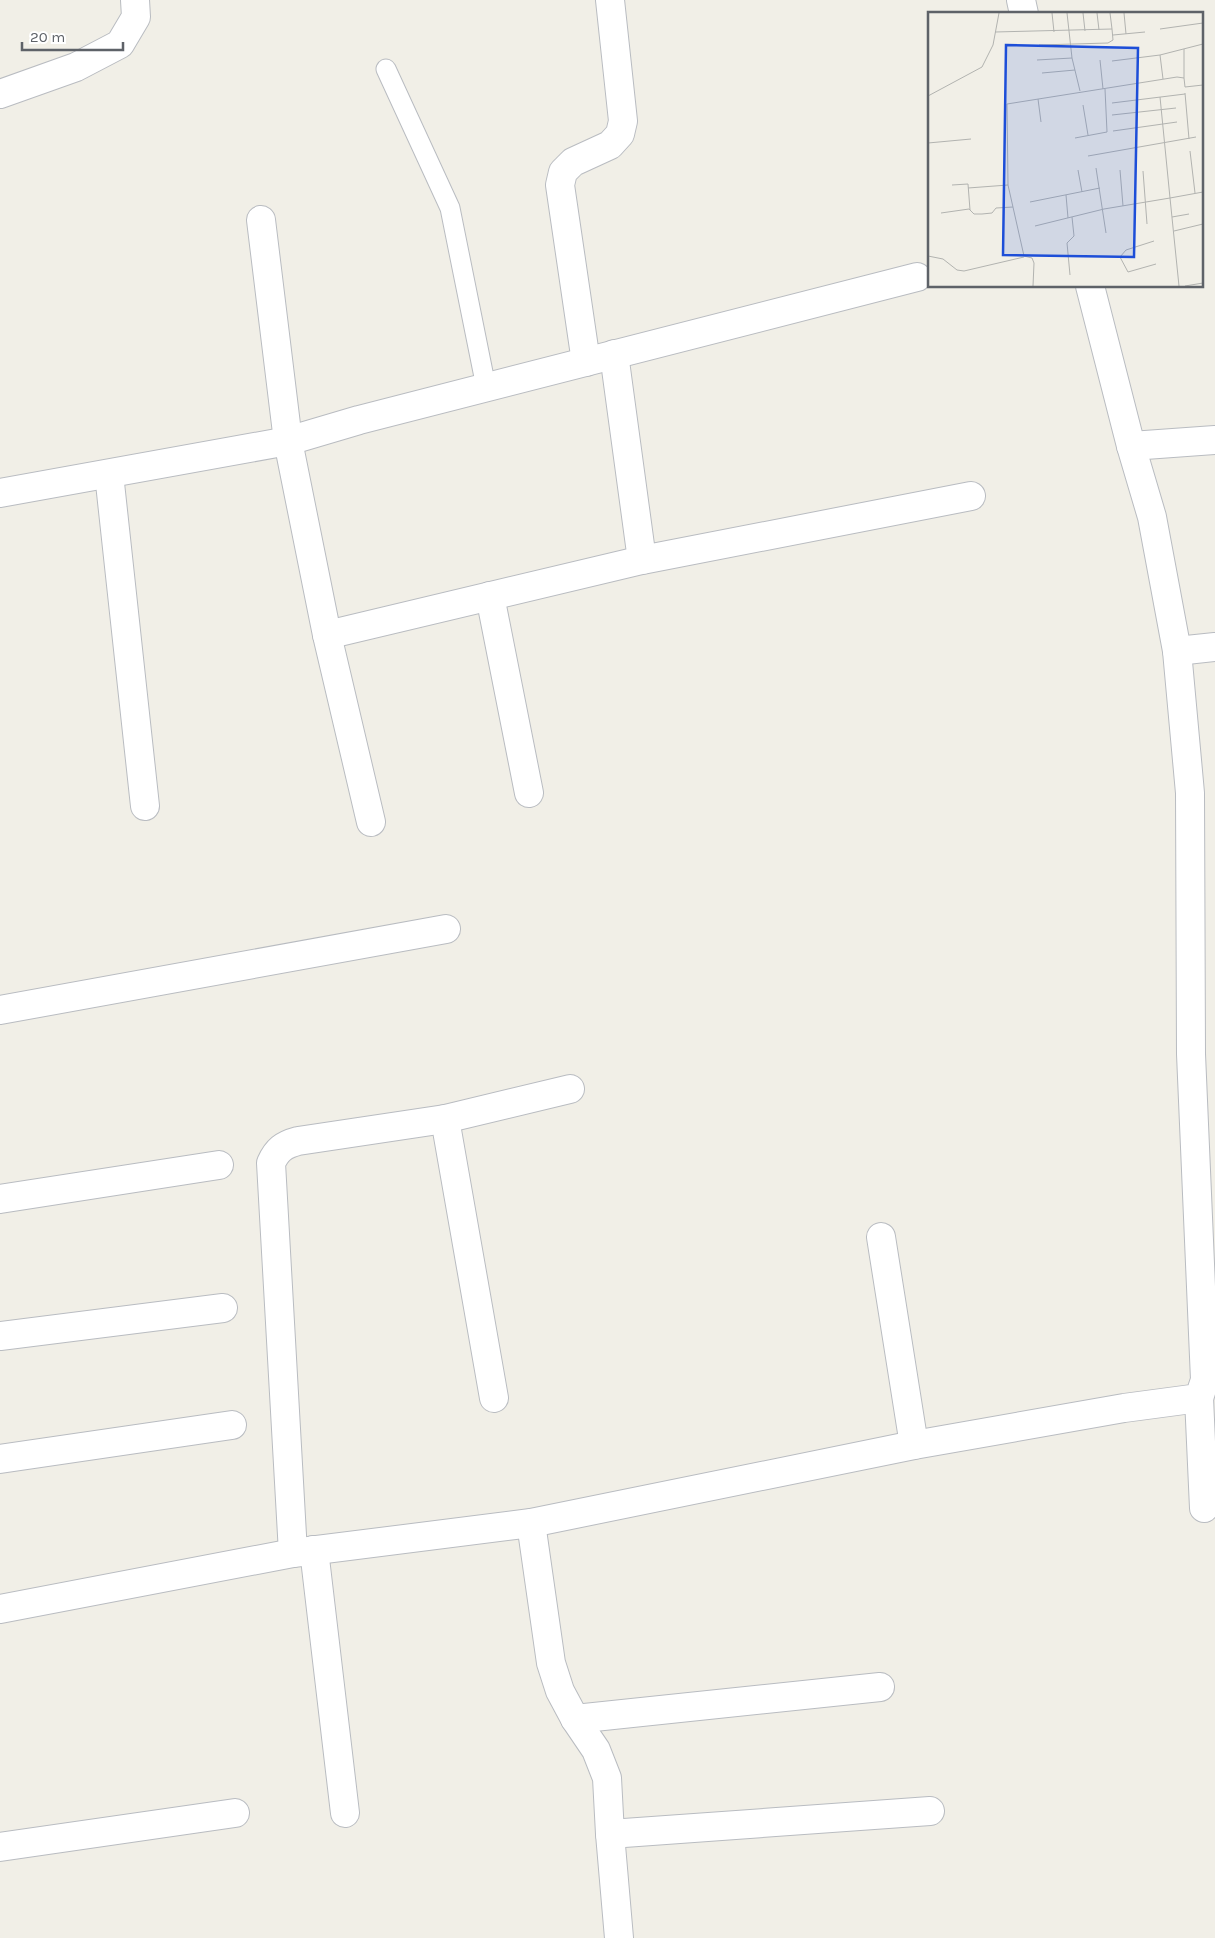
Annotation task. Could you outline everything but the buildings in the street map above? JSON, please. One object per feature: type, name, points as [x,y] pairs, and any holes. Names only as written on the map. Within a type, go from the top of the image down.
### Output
[{"type":"street","points":[[0,94],[68,70],[120,44],[136,17],[135,0]]},
{"type":"street","points":[[586,362],[560,185],[563,172],[573,162],[610,145],[620,134],[623,121],[610,0]]},
{"type":"street","points":[[260,220],[288,441],[327,635],[371,822]]},
{"type":"street","points":[[0,493],[288,441],[359,420],[917,277]]},
{"type":"street","points":[[1091,288],[1131,446],[1152,517],[1177,651],[1190,794],[1192,1054],[1205,1380],[1199,1398],[1204,1508]]},
{"type":"street","points":[[614,354],[642,560]]},
{"type":"street","points":[[1131,446],[1215,440]]},
{"type":"street","points":[[109,474],[145,806]]},
{"type":"street","points":[[327,635],[642,560],[971,496]]},
{"type":"street","points":[[490,596],[528,793]]},
{"type":"street","points":[[1177,651],[1215,647]]},
{"type":"street","points":[[0,1010],[446,928]]},
{"type":"street","points":[[344,1813],[303,1552],[271,1164],[276,1153],[284,1145],[298,1141],[446,1119],[570,1089]]},
{"type":"street","points":[[446,1119],[494,1398]]},
{"type":"street","points":[[0,1199],[218,1166]]},
{"type":"street","points":[[881,1237],[914,1445]]},
{"type":"street","points":[[0,1336],[223,1308]]},
{"type":"street","points":[[0,1609],[303,1552],[531,1523],[914,1445],[1124,1408],[1199,1398]]},
{"type":"street","points":[[0,1459],[232,1425]]},
{"type":"street","points":[[531,1523],[551,1663],[560,1691],[574,1719],[596,1750],[607,1778],[619,1938]]},
{"type":"street","points":[[574,1719],[880,1687]]},
{"type":"street","points":[[610,1834],[930,1811]]},
{"type":"street","points":[[0,1847],[235,1813]]},
{"type":"lane","points":[[386,69],[450,208],[486,387]]}]
